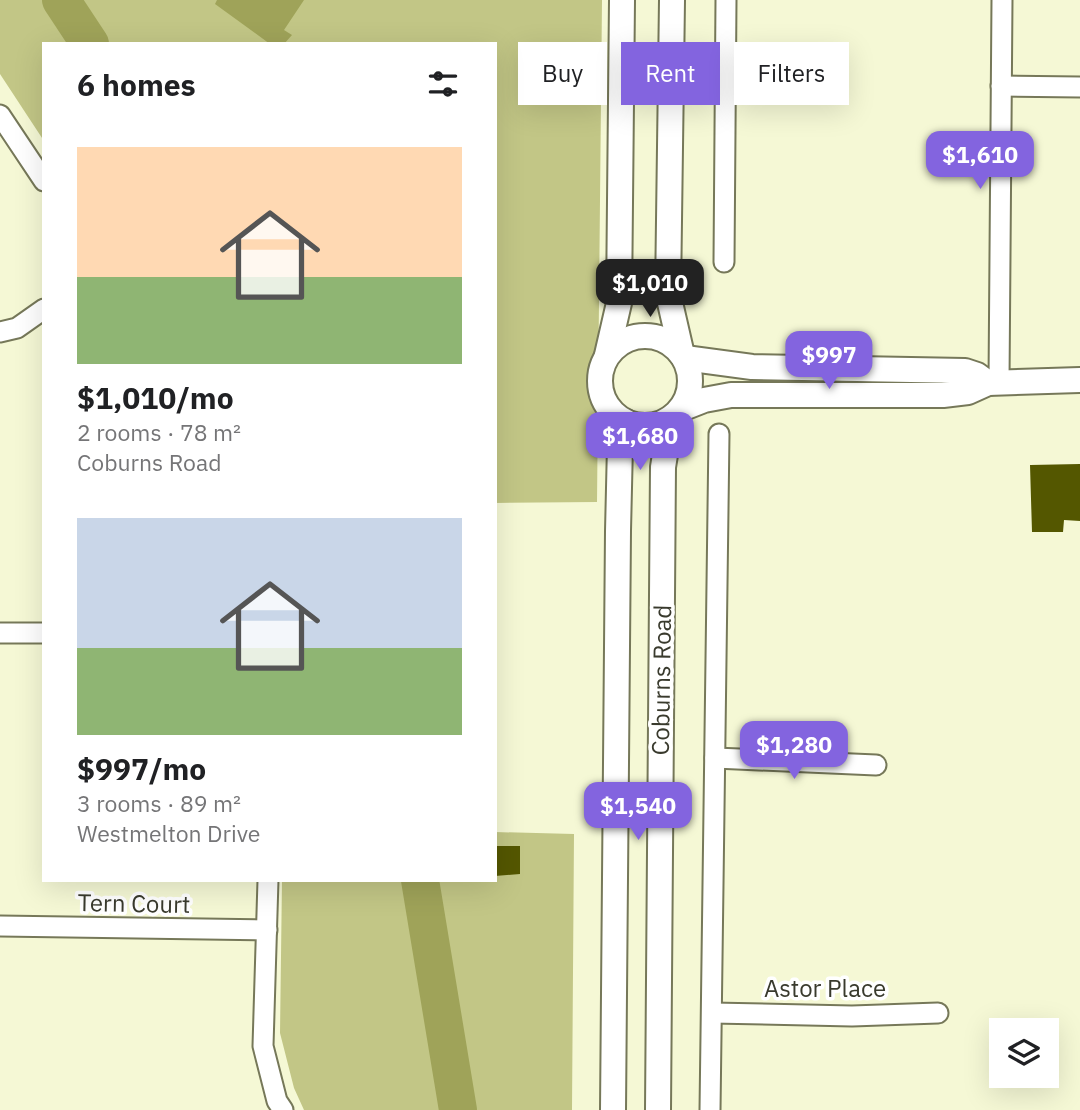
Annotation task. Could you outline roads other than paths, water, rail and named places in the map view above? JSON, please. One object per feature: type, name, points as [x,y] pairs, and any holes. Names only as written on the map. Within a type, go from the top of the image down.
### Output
[{"type":"street","points":[[622,0],[619,303],[599,386],[604,401],[613,414],[626,422],[641,426],[657,425],[704,400],[731,395],[943,395],[968,392],[993,383],[1080,380]]},
{"type":"street","points":[[673,0],[668,294],[683,356],[690,371],[691,384],[688,397],[676,413]]},
{"type":"street","points":[[724,262],[726,0]]},
{"type":"street","points":[[993,383],[1002,0]]},
{"type":"street","points":[[1001,86],[1080,87]]},
{"type":"street","points":[[0,115],[42,178]]},
{"type":"street","points":[[0,332],[17,328],[42,310]]},
{"type":"street","points":[[607,355],[617,345],[644,335],[665,341],[683,356],[752,366],[965,371],[993,383]]},
{"type":"street","name":"Coburns Road","points":[[658,1110],[663,467],[676,413]]},
{"type":"street","name":"Coburns Road","points":[[612,1110],[618,531],[620,445],[626,422]]},
{"type":"street","points":[[710,1110],[719,434]]},
{"type":"street","points":[[0,633],[42,633]]},
{"type":"street","points":[[715,758],[876,765]]},
{"type":"street","points":[[268,882],[263,1046],[277,1101],[283,1110]]},
{"type":"street","name":"Tern Court","points":[[0,926],[267,930]]},
{"type":"street","name":"Astor Place","points":[[712,1013],[852,1016],[938,1013]]},
{"type":"waterway","points":[[61,0],[89,42]]},
{"type":"waterway","points":[[74,42],[83,33]]},
{"type":"waterway","points":[[420,882],[458,1110]]}]
